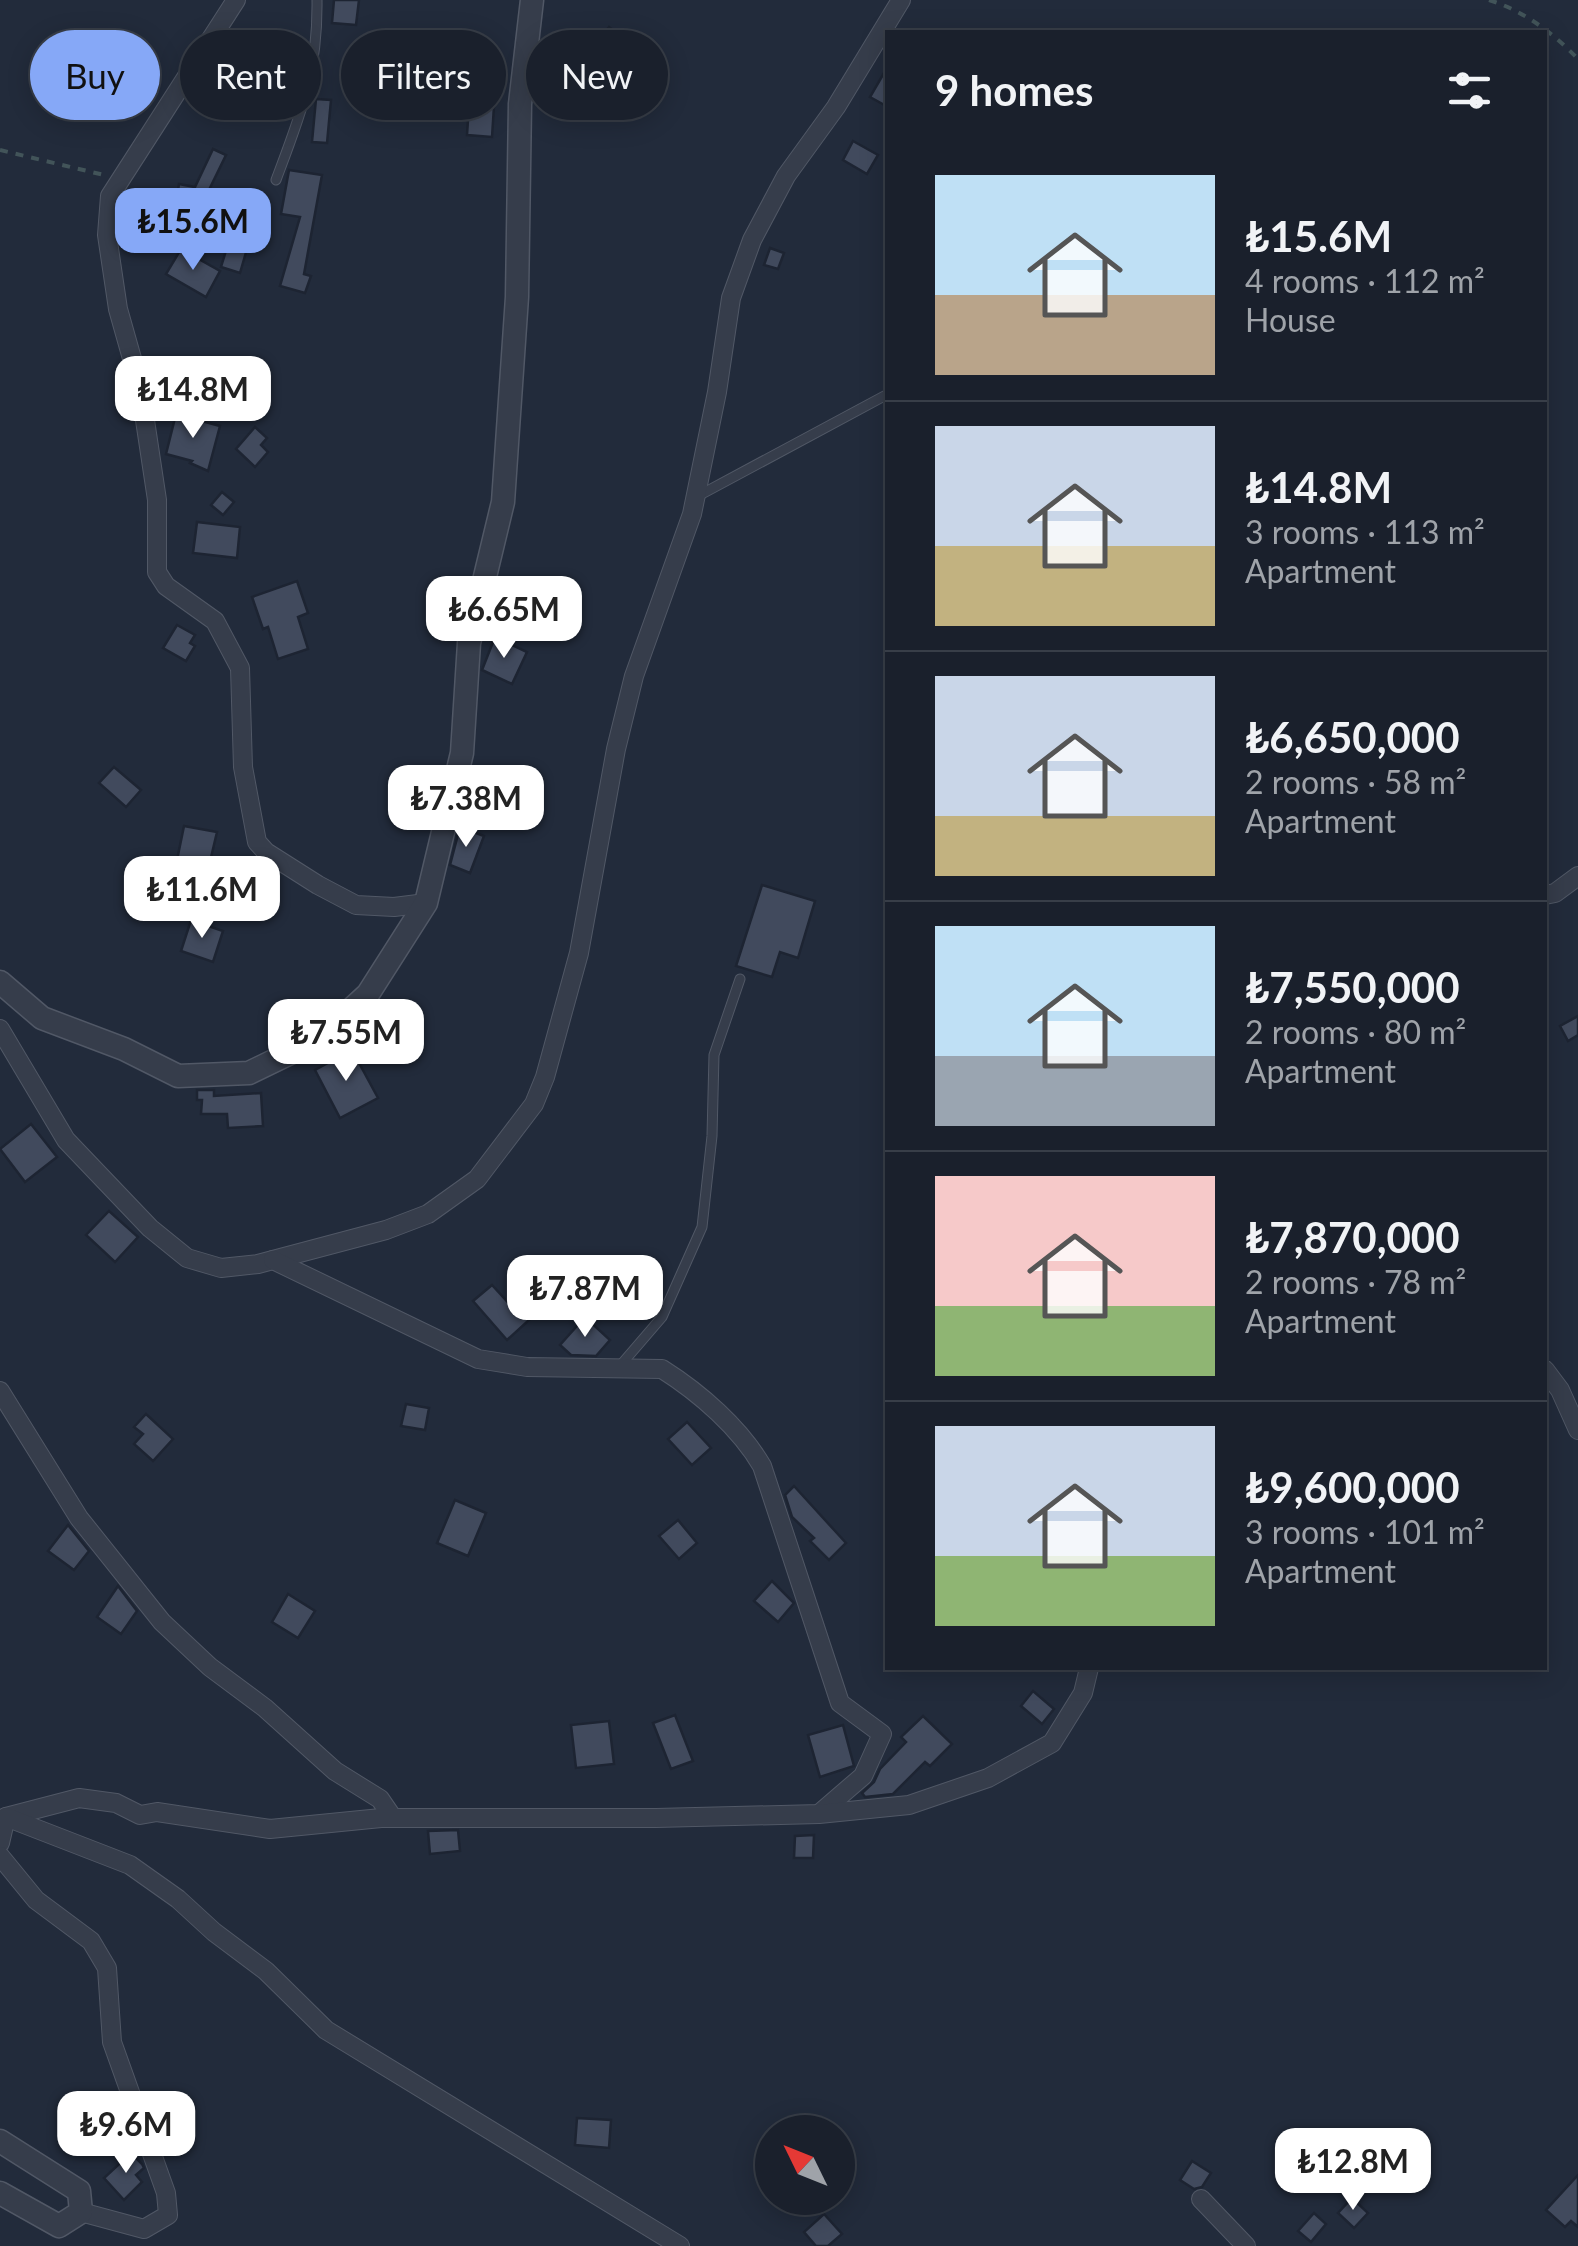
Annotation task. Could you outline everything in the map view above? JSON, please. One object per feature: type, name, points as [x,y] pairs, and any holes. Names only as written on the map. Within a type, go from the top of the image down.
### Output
[{"type":"street","points":[[236,0],[118,178],[110,196],[107,235],[118,308],[140,386],[150,442],[157,500],[158,572],[166,586],[214,620],[240,668],[243,767],[257,842],[266,852],[356,906],[426,903]]},
{"type":"street","points":[[0,982],[42,1018],[124,1049],[178,1076],[249,1073],[319,1039],[368,994],[426,903],[462,754],[469,642],[503,502],[517,297],[520,104],[532,0]]},
{"type":"street","points":[[0,1029],[66,1140],[150,1228],[186,1258],[221,1268],[274,1260],[386,1230],[428,1214],[477,1179],[534,1104],[545,1077],[579,952],[603,808],[634,676],[676,566],[695,497],[717,392],[730,298],[752,240],[786,176],[836,107],[902,0]]},
{"type":"street","points":[[1547,895],[1556,894],[1578,876]]},
{"type":"street","points":[[274,1260],[478,1358],[527,1366],[662,1369],[680,1380],[751,1446],[762,1466],[840,1703],[882,1734],[863,1776],[819,1814]]},
{"type":"street","points":[[1547,1373],[1560,1390],[1578,1430]]},
{"type":"street","points":[[0,1391],[79,1518],[162,1622],[336,1771],[380,1798],[393,1818]]},
{"type":"street","points":[[6,1817],[78,1798],[116,1803],[140,1814],[157,1812],[270,1828],[393,1818],[656,1818],[819,1814],[910,1806],[988,1778],[1052,1743],[1083,1692],[1088,1670]]},
{"type":"street","points":[[0,1843],[6,1817]]},
{"type":"street","points":[[6,1817],[130,1865],[178,1898],[266,1972],[326,2030],[680,2246]]},
{"type":"street","points":[[0,1856],[36,1900],[91,1941],[107,1968],[112,2042],[166,2193],[168,2215],[144,2229],[81,2212],[59,2226],[0,2193]]},
{"type":"street","points":[[0,2140],[79,2191],[81,2212]]},
{"type":"street","points":[[1201,2199],[1246,2246]]},
{"type":"lane","points":[[276,180],[306,101],[318,46],[317,0]]},
{"type":"lane","points":[[695,497],[885,396]]},
{"type":"lane","points":[[620,1366],[662,1317],[702,1228],[712,1136],[714,1055],[740,979]]},
{"type":"path","points":[[1489,0],[1515,8],[1545,30]]},
{"type":"path","points":[[1547,32],[1578,58]]},
{"type":"path","points":[[0,150],[118,178]]},
{"type":"building","points":[[334,0],[359,0],[356,25],[332,23]]},
{"type":"building","points":[[885,71],[885,105],[870,97]]},
{"type":"building","points":[[321,99],[331,100],[327,143],[312,142],[314,120],[321,120]]},
{"type":"building","points":[[468,120],[493,120],[492,137],[467,135]]},
{"type":"building","points":[[853,141],[878,155],[867,174],[843,160]]},
{"type":"building","points":[[213,149],[226,155],[209,190],[218,191],[212,221],[174,213],[179,184],[195,187]]},
{"type":"building","points":[[289,170],[322,175],[304,274],[311,276],[305,293],[280,286],[300,217],[281,214]]},
{"type":"building","points":[[141,200],[161,219],[150,230],[131,212]]},
{"type":"building","points":[[228,244],[247,249],[240,273],[221,267]]},
{"type":"building","points":[[770,248],[784,253],[778,269],[764,265]]},
{"type":"building","points":[[181,249],[220,271],[206,297],[166,274]]},
{"type":"building","points":[[176,414],[220,426],[208,471],[192,461],[166,454]]},
{"type":"building","points":[[255,427],[267,438],[261,445],[268,452],[255,467],[236,449]]},
{"type":"building","points":[[222,492],[234,502],[223,515],[211,505]]},
{"type":"building","points":[[197,522],[240,527],[237,558],[193,553]]},
{"type":"building","points":[[297,581],[308,613],[298,617],[308,649],[278,659],[268,627],[263,629],[252,597]]},
{"type":"building","points":[[177,625],[195,635],[190,643],[195,646],[186,661],[163,648]]},
{"type":"building","points":[[495,637],[527,652],[512,684],[482,670]]},
{"type":"building","points":[[114,767],[141,790],[126,807],[99,783]]},
{"type":"building","points":[[184,826],[217,832],[209,866],[177,860]]},
{"type":"building","points":[[460,827],[484,836],[470,873],[450,865]]},
{"type":"building","points":[[762,885],[815,901],[798,958],[780,952],[772,977],[736,966]]},
{"type":"building","points":[[191,920],[223,931],[213,962],[181,951]]},
{"type":"building","points":[[1578,1016],[1578,1035],[1568,1041],[1560,1026]]},
{"type":"building","points":[[352,1050],[378,1098],[340,1118],[315,1070]]},
{"type":"building","points":[[197,1090],[214,1090],[214,1096],[261,1093],[263,1126],[228,1128],[227,1114],[201,1114],[202,1100],[197,1100]]},
{"type":"building","points":[[31,1124],[57,1157],[25,1182],[0,1149]]},
{"type":"building","points":[[109,1211],[138,1237],[115,1262],[86,1235]]},
{"type":"building","points":[[492,1285],[515,1310],[531,1298],[540,1310],[507,1340],[473,1301]]},
{"type":"building","points":[[585,1317],[610,1340],[596,1356],[571,1355],[560,1345]]},
{"type":"building","points":[[406,1404],[429,1408],[425,1430],[401,1426]]},
{"type":"building","points":[[146,1414],[173,1439],[153,1461],[134,1444],[143,1434],[134,1427]]},
{"type":"building","points":[[687,1422],[711,1448],[692,1465],[668,1439]]},
{"type":"building","points":[[794,1486],[846,1543],[829,1560],[792,1517],[785,1495]]},
{"type":"building","points":[[455,1500],[486,1513],[468,1556],[437,1543]]},
{"type":"building","points":[[678,1520],[697,1543],[679,1559],[659,1536]]},
{"type":"building","points":[[68,1525],[89,1551],[74,1570],[48,1551]]},
{"type":"building","points":[[772,1581],[794,1603],[778,1622],[754,1601]]},
{"type":"building","points":[[118,1586],[137,1611],[121,1634],[97,1617]]},
{"type":"building","points":[[288,1594],[315,1611],[298,1638],[272,1622]]},
{"type":"building","points":[[1033,1691],[1054,1709],[1042,1724],[1021,1706]]},
{"type":"building","points":[[675,1715],[693,1761],[671,1769],[653,1723]]},
{"type":"building","points":[[923,1716],[952,1744],[930,1766],[925,1762],[893,1794],[865,1797],[862,1793],[906,1742],[901,1737]]},
{"type":"building","points":[[609,1721],[614,1764],[576,1768],[571,1725]]},
{"type":"building","points":[[843,1725],[854,1766],[820,1777],[808,1735]]},
{"type":"building","points":[[458,1830],[460,1851],[430,1854],[428,1831]]},
{"type":"building","points":[[814,1835],[813,1858],[794,1858],[795,1836]]},
{"type":"building","points":[[577,2118],[611,2120],[609,2148],[575,2145]]},
{"type":"building","points":[[131,2153],[144,2168],[136,2175],[142,2182],[124,2200],[104,2178]]},
{"type":"building","points":[[1192,2161],[1211,2173],[1202,2187],[1194,2189],[1180,2180]]},
{"type":"building","points":[[1578,2175],[1578,2227],[1571,2221],[1565,2227],[1546,2210]]},
{"type":"building","points":[[1352,2198],[1368,2213],[1354,2228],[1338,2213]]},
{"type":"building","points":[[1314,2213],[1326,2224],[1311,2242],[1298,2231]]},
{"type":"building","points":[[825,2215],[842,2234],[828,2246],[816,2246],[804,2232]]}]
